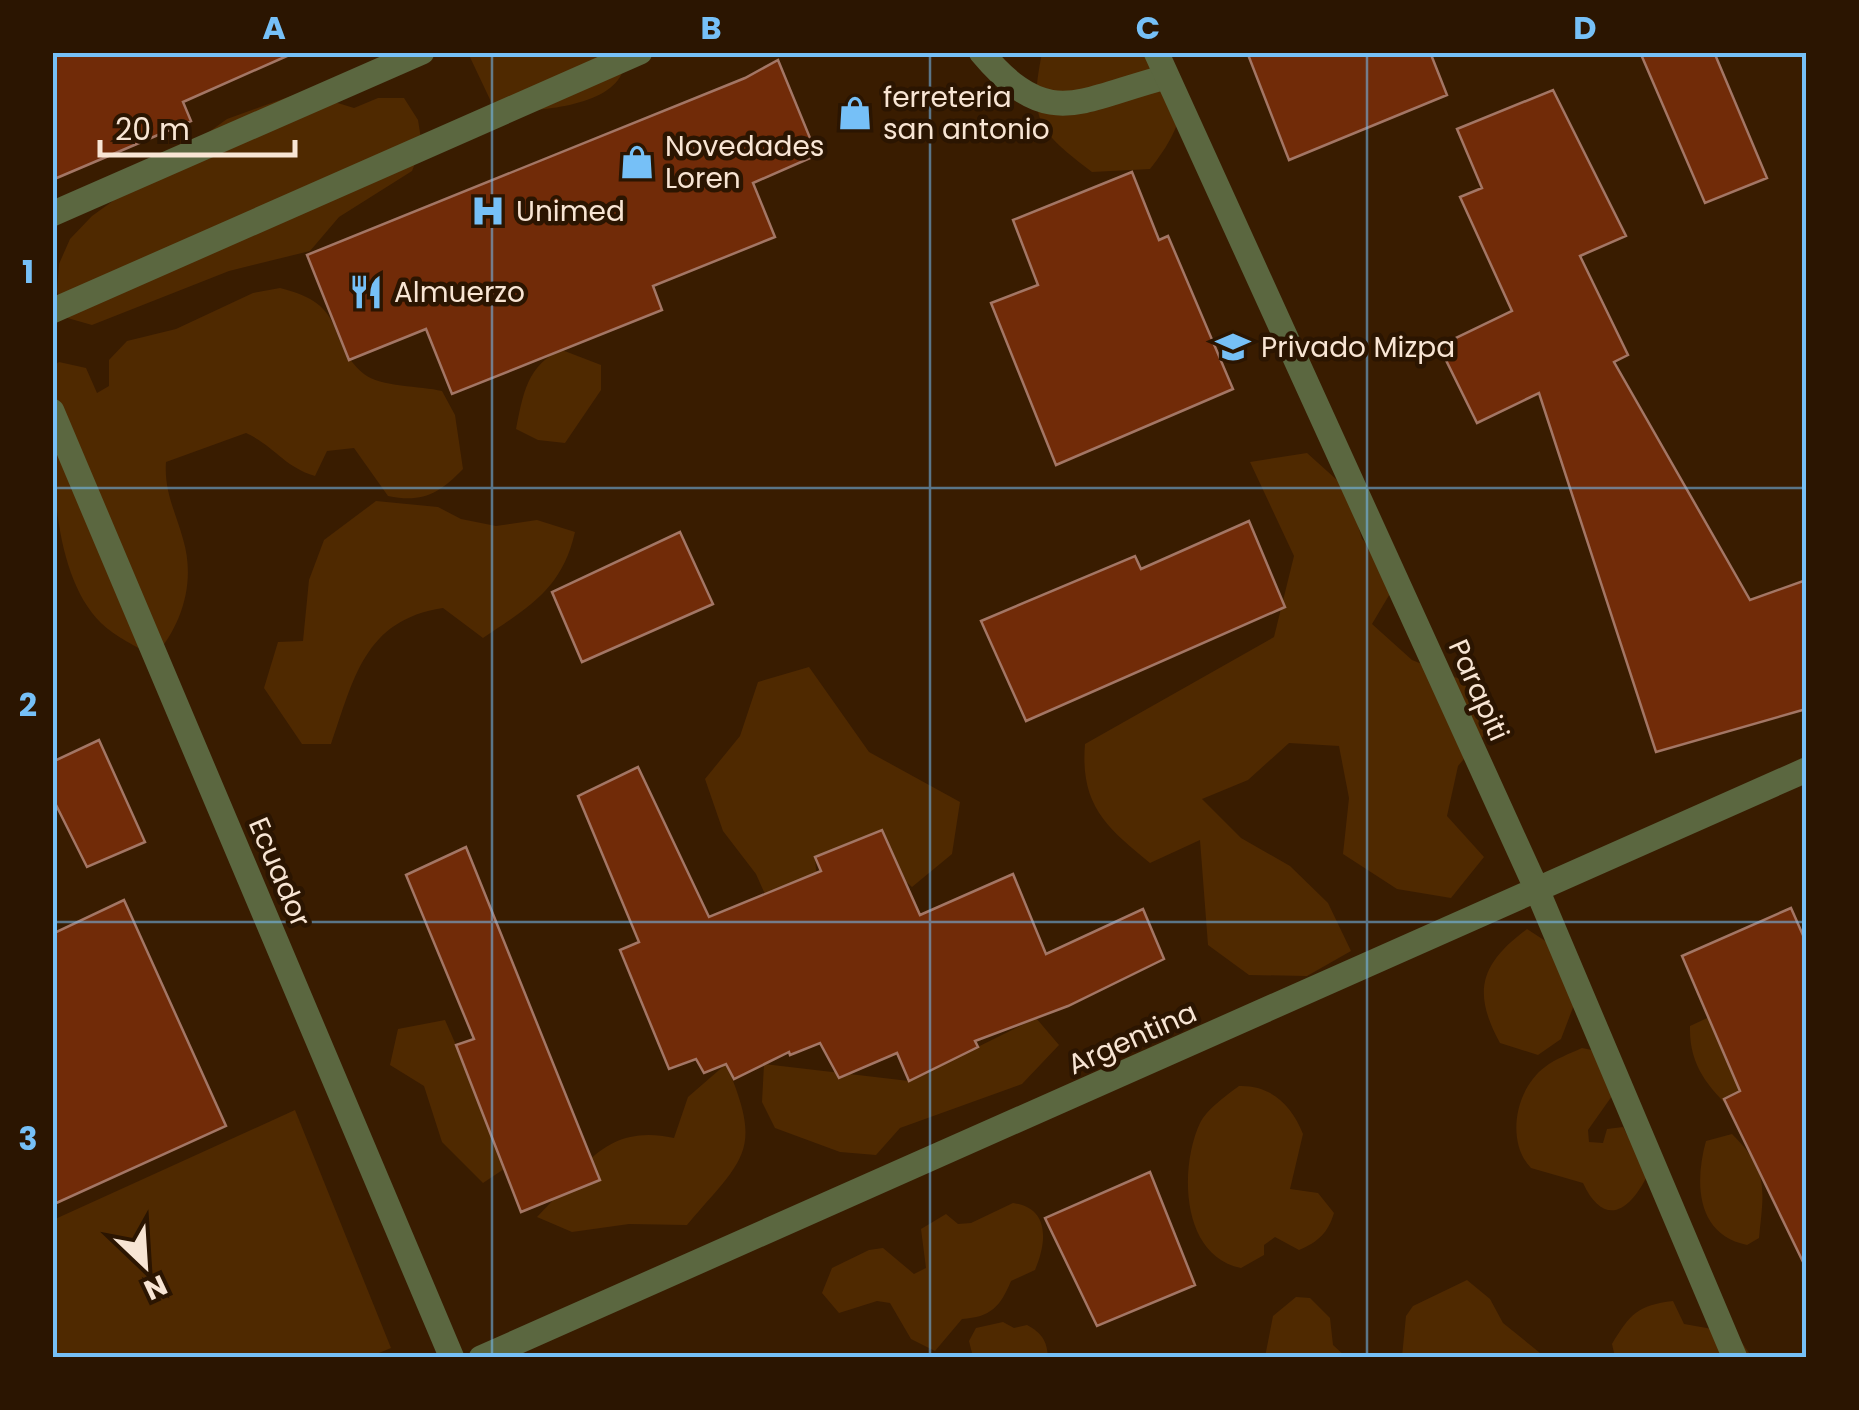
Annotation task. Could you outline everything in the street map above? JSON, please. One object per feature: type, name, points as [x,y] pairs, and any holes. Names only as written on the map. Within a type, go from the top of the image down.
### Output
[{"type":"street","points":[[52,214],[422,52]]},
{"type":"street","points":[[52,311],[640,52]]},
{"type":"street","points":[[980,52],[1004,80],[1029,99],[1058,106],[1166,77]]},
{"type":"street","name":"Parapiti","points":[[1156,52],[1538,892],[1736,1358]]},
{"type":"street","name":"Ecuador","points":[[52,410],[452,1358]]},
{"type":"street","name":"Argentina","points":[[481,1358],[1806,770]]},
{"type":"shaded area","points":[[468,53],[624,53],[623,71],[613,86],[576,103],[531,110],[495,110]]},
{"type":"shaded area","points":[[1042,53],[1163,53],[1180,82],[1182,97],[1176,126],[1150,169],[1092,172],[1049,135],[1036,95]]},
{"type":"shaded area","points":[[302,92],[354,108],[378,98],[404,98],[418,120],[422,145],[412,171],[339,217],[310,251],[229,271],[92,325],[64,317],[57,291],[59,264],[70,239],[92,216],[227,119]]},
{"type":"shaded area","points":[[280,288],[302,295],[327,313],[344,348],[364,374],[390,384],[442,391],[455,415],[463,469],[429,494],[411,498],[388,496],[354,448],[327,451],[315,476],[246,433],[166,462],[168,492],[183,539],[188,571],[179,617],[154,657],[101,623],[83,599],[70,570],[56,501],[52,367],[59,362],[86,368],[97,393],[109,386],[109,360],[127,341],[176,329],[253,293]]},
{"type":"shaded area","points":[[562,350],[601,365],[601,390],[565,443],[538,440],[516,429],[521,404],[534,372]]},
{"type":"shaded area","points":[[1307,453],[1347,489],[1362,539],[1401,575],[1372,624],[1412,660],[1462,680],[1492,726],[1458,766],[1447,816],[1484,857],[1451,898],[1397,889],[1343,854],[1349,798],[1339,746],[1289,743],[1248,780],[1202,799],[1241,838],[1290,866],[1328,903],[1351,951],[1307,976],[1249,975],[1208,945],[1200,840],[1150,863],[1134,850],[1109,826],[1092,799],[1085,744],[1274,637],[1294,556],[1250,462]]},
{"type":"shaded area","points":[[376,501],[438,507],[461,519],[496,526],[537,520],[575,532],[562,568],[541,595],[483,638],[443,608],[395,625],[366,656],[331,744],[302,744],[264,688],[278,642],[303,641],[309,580],[324,540]]},
{"type":"shaded area","points":[[809,667],[869,752],[960,802],[952,854],[912,887],[872,851],[815,857],[817,882],[777,921],[756,874],[723,831],[705,779],[740,736],[758,682]]},
{"type":"shaded area","points":[[1527,929],[1550,944],[1580,989],[1561,1039],[1538,1055],[1500,1043],[1484,994],[1490,967]]},
{"type":"shaded area","points":[[1718,1013],[1798,1031],[1806,1046],[1806,1077],[1798,1086],[1734,1112],[1701,1074],[1690,1040],[1690,1026]]},
{"type":"shaded area","points":[[1036,1018],[1059,1045],[1022,1084],[900,1128],[876,1155],[840,1152],[775,1128],[762,1102],[764,1064],[909,1081]]},
{"type":"shaded area","points":[[445,1020],[456,1045],[476,1062],[479,1107],[508,1132],[504,1169],[483,1183],[442,1142],[424,1086],[390,1065],[398,1029]]},
{"type":"shaded area","points":[[1582,1048],[1597,1051],[1612,1096],[1588,1130],[1589,1142],[1603,1143],[1607,1129],[1623,1127],[1648,1174],[1633,1198],[1617,1210],[1599,1206],[1583,1183],[1531,1168],[1518,1144],[1517,1115],[1535,1076],[1549,1064]]},
{"type":"shaded area","points":[[726,1064],[744,1117],[742,1152],[722,1184],[687,1225],[629,1224],[572,1232],[537,1217],[580,1169],[610,1145],[649,1135],[674,1138],[688,1097]]},
{"type":"shaded area","points":[[1239,1086],[1271,1093],[1287,1106],[1303,1134],[1290,1189],[1318,1193],[1334,1213],[1329,1226],[1312,1244],[1299,1250],[1275,1237],[1264,1245],[1264,1255],[1241,1268],[1221,1260],[1206,1247],[1196,1229],[1188,1185],[1193,1142],[1200,1123]]},
{"type":"shaded area","points":[[295,1110],[391,1348],[367,1358],[53,1357],[53,1220]]},
{"type":"shaded area","points":[[1732,1134],[1753,1159],[1761,1182],[1759,1238],[1747,1245],[1718,1231],[1703,1205],[1700,1174],[1706,1141]]},
{"type":"shaded area","points":[[1013,1203],[1034,1212],[1042,1228],[1042,1248],[1035,1270],[1011,1281],[993,1309],[962,1319],[935,1351],[911,1339],[890,1303],[877,1301],[839,1313],[822,1293],[832,1268],[869,1250],[883,1248],[914,1274],[926,1268],[921,1229],[946,1214],[958,1224],[971,1223]]},
{"type":"shaded area","points":[[1467,1280],[1490,1299],[1503,1323],[1545,1357],[1402,1357],[1406,1316],[1413,1306]]},
{"type":"shaded area","points":[[1296,1297],[1310,1298],[1330,1318],[1333,1345],[1346,1357],[1265,1357],[1273,1316]]},
{"type":"shaded area","points":[[1673,1301],[1684,1324],[1735,1333],[1752,1357],[1615,1357],[1612,1344],[1630,1318],[1643,1308]]},
{"type":"shaded area","points":[[1003,1322],[1014,1328],[1027,1325],[1036,1331],[1045,1342],[1048,1357],[973,1357],[969,1341],[976,1328]]},
{"type":"building","points":[[52,52],[296,52],[183,102],[191,121],[52,180]]},
{"type":"building","points":[[1247,52],[1430,52],[1447,95],[1289,160]]},
{"type":"building","points":[[1640,52],[1714,52],[1767,178],[1705,203]]},
{"type":"building","points":[[778,60],[817,155],[753,183],[775,237],[653,286],[662,310],[452,394],[426,329],[349,360],[307,255],[745,78]]},
{"type":"building","points":[[1553,90],[1626,236],[1580,256],[1628,355],[1614,362],[1750,600],[1806,580],[1806,709],[1656,752],[1539,393],[1477,423],[1439,346],[1512,311],[1460,197],[1482,188],[1457,129]]},
{"type":"building","points":[[1132,172],[1159,240],[1168,236],[1233,389],[1056,465],[991,303],[1038,285],[1013,220]]},
{"type":"building","points":[[1249,521],[1285,607],[1026,721],[981,621],[1135,556],[1141,569]]},
{"type":"building","points":[[680,532],[713,604],[582,662],[552,592]]},
{"type":"building","points":[[99,740],[145,842],[87,867],[52,797],[52,762]]},
{"type":"building","points":[[638,767],[709,917],[821,871],[815,857],[882,830],[920,915],[1013,874],[1046,954],[1143,909],[1164,959],[1068,1006],[975,1041],[978,1047],[909,1081],[897,1053],[839,1078],[820,1043],[790,1055],[789,1052],[734,1079],[726,1064],[704,1073],[696,1059],[669,1069],[620,950],[639,942],[578,796]]},
{"type":"building","points":[[466,847],[600,1180],[521,1212],[456,1045],[474,1039],[406,875]]},
{"type":"building","points":[[124,900],[226,1126],[52,1205],[52,934]]},
{"type":"building","points":[[1791,908],[1806,942],[1806,1268],[1724,1099],[1740,1091],[1682,956]]},
{"type":"building","points":[[1150,1172],[1195,1285],[1097,1326],[1045,1218]]},
{"type":"place","name":"ferreteria san antonio","points":[[855,113]]},
{"type":"place","name":"Novedades Loren","points":[[637,162]]},
{"type":"place","name":"Unimed","points":[[488,211]]},
{"type":"place","name":"Almuerzo","points":[[366,292]]},
{"type":"place","name":"Privado Mizpa","points":[[1233,347]]}]
